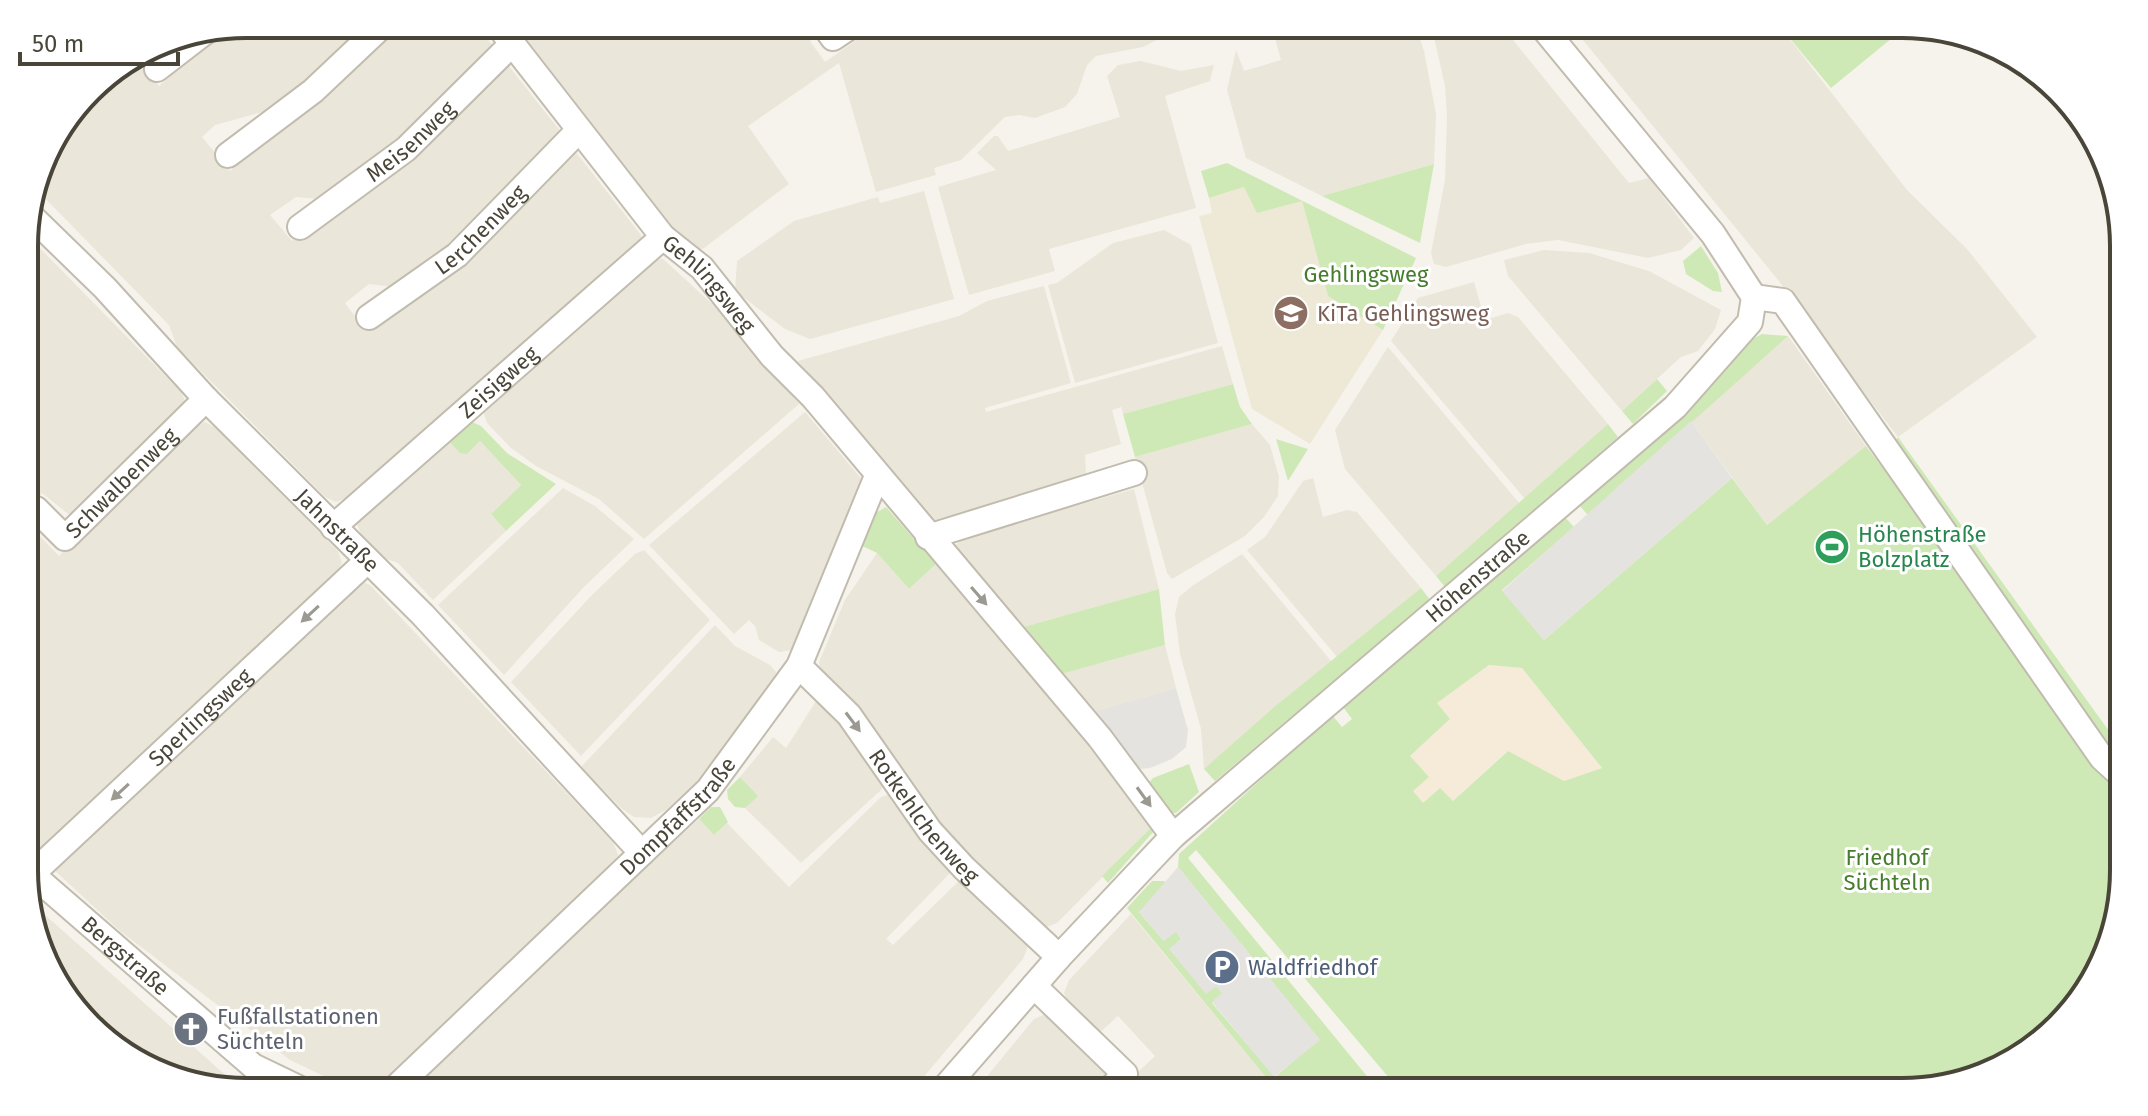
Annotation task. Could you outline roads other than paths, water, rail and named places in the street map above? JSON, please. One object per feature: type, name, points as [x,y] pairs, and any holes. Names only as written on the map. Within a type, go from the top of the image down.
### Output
[{"type":"street","points":[[228,155],[313,91],[369,38]]},
{"type":"street","name":"Gehlingsweg","points":[[508,38],[663,237],[702,268],[772,356],[813,397],[1100,738],[1173,836]]},
{"type":"street","points":[[1552,38],[1713,234],[1754,297],[1783,301],[2110,765]]},
{"type":"street","name":"Meisenweg","points":[[300,227],[406,149],[512,44]]},
{"type":"street","points":[[157,69],[185,47]]},
{"type":"street","name":"Lerchenweg","points":[[369,317],[457,255],[579,130]]},
{"type":"street","name":"Jahnstraße","points":[[39,224],[105,288],[206,399],[423,615],[642,853]]},
{"type":"street","name":"Zeisigweg","points":[[333,527],[663,237]]},
{"type":"street","name":"Höhenstraße","points":[[953,1078],[1059,957],[1173,836],[1675,407],[1750,322],[1754,297]]},
{"type":"street","name":"Schwalbenweg","points":[[38,511],[65,538],[206,399]]},
{"type":"street","points":[[928,537],[1134,473]]},
{"type":"street","name":"Dompfaffstraße","points":[[406,1078],[708,790],[799,666],[877,476]]},
{"type":"street","name":"Sperlingsweg","points":[[38,864],[367,561]]},
{"type":"street","name":"Rotkehlchenweg","points":[[799,666],[849,715],[930,831],[964,868],[1059,957]]},
{"type":"street","name":"Bergstraße","points":[[39,880],[253,1066],[278,1078]]},
{"type":"street","points":[[1034,986],[1125,1074],[1121,1078]]},
{"type":"place","name":"KiTa Gehlingsweg","points":[[1291,313]]},
{"type":"place","name":"Höhenstraße Bolzplatz","points":[[1832,547]]},
{"type":"place","name":"Waldfriedhof","points":[[1222,967]]},
{"type":"place","name":"Fußfallstationen Süchteln","points":[[191,1029]]},
{"type":"park label","name":"Friedhof Süchteln","points":[[1887,870]]}]
